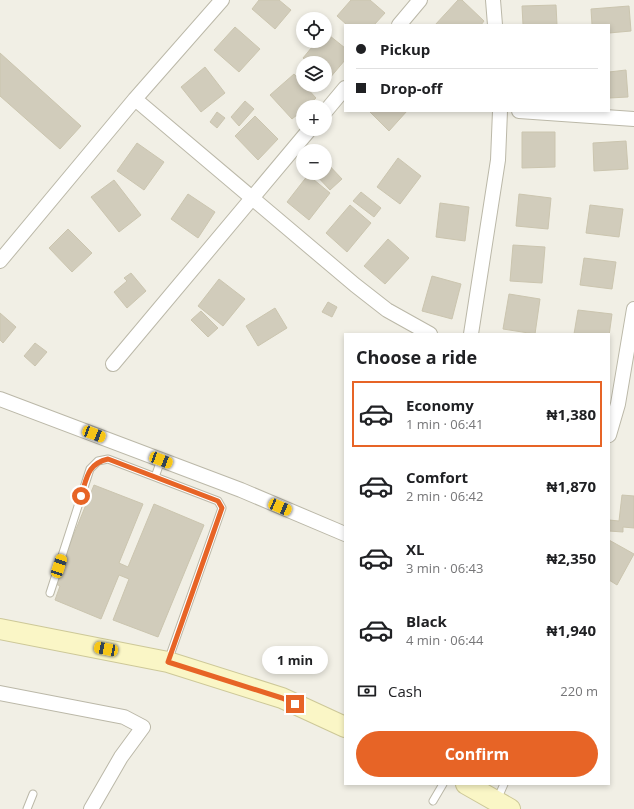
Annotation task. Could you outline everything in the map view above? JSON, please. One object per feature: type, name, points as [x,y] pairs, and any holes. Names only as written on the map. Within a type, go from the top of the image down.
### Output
[{"type":"street","points":[[0,261],[135,99],[222,0]]},
{"type":"street","points":[[400,24],[420,0]]},
{"type":"street","points":[[493,0],[495,24]]},
{"type":"street","points":[[332,104],[344,89]]},
{"type":"street","points":[[135,99],[251,199],[387,310],[428,333]]},
{"type":"street","points":[[471,333],[498,160],[500,112]]},
{"type":"street","points":[[533,112],[634,119]]},
{"type":"street","points":[[113,364],[304,136]]},
{"type":"street","points":[[610,432],[618,404],[634,309]]},
{"type":"street","points":[[0,399],[241,490],[344,534]]},
{"type":"street","points":[[0,630],[168,662],[282,698],[344,727]]},
{"type":"street","points":[[0,693],[124,717],[143,727],[121,757],[91,809]]},
{"type":"street","points":[[468,785],[501,801]]},
{"type":"lane","points":[[50,593],[90,469],[98,461],[108,459],[218,501],[222,508],[168,662]]},
{"type":"lane","points":[[155,477],[161,460]]},
{"type":"lane","points":[[433,801],[442,785]]},
{"type":"lane","points":[[26,809],[33,794]]},
{"type":"building","points":[[259,0],[279,0],[291,10],[275,29],[252,9]]},
{"type":"building","points":[[351,0],[370,0],[385,13],[375,24],[346,24],[337,16]]},
{"type":"building","points":[[458,0],[462,0],[484,21],[482,24],[436,24]]},
{"type":"building","points":[[556,5],[557,24],[523,24],[522,6]]},
{"type":"building","points":[[629,6],[631,31],[610,33],[610,24],[592,24],[591,9]]},
{"type":"building","points":[[235,27],[260,49],[239,72],[214,50]]},
{"type":"building","points":[[332,38],[344,47],[344,61],[332,75],[332,56],[305,56],[311,48],[332,48]]},
{"type":"building","points":[[0,53],[81,126],[60,149],[0,96]]},
{"type":"building","points":[[205,67],[225,93],[201,112],[181,87]]},
{"type":"building","points":[[626,70],[628,97],[610,98],[610,72]]},
{"type":"building","points":[[294,74],[296,76],[296,92],[310,92],[316,98],[314,100],[296,100],[296,116],[292,119],[270,95]]},
{"type":"building","points":[[245,101],[254,109],[239,126],[231,117]]},
{"type":"building","points":[[217,112],[225,118],[217,128],[210,122]]},
{"type":"building","points":[[370,112],[406,112],[389,131]]},
{"type":"building","points":[[255,116],[278,139],[258,160],[235,136]]},
{"type":"building","points":[[522,132],[555,132],[555,167],[522,168]]},
{"type":"building","points":[[626,141],[628,169],[594,171],[593,143]]},
{"type":"building","points":[[137,143],[164,162],[144,190],[117,171]]},
{"type":"building","points":[[398,158],[421,176],[400,204],[377,187]]},
{"type":"building","points":[[332,168],[342,179],[330,190],[321,180],[332,180]]},
{"type":"building","points":[[114,180],[141,215],[119,232],[91,197]]},
{"type":"building","points":[[304,180],[314,180],[330,193],[309,220],[287,202]]},
{"type":"building","points":[[361,192],[381,208],[374,217],[353,201]]},
{"type":"building","points":[[188,194],[215,212],[198,238],[171,219]]},
{"type":"building","points":[[519,194],[551,198],[548,229],[516,226]]},
{"type":"building","points":[[440,203],[469,207],[465,241],[436,237]]},
{"type":"building","points":[[350,205],[371,223],[347,252],[326,233]]},
{"type":"building","points":[[590,205],[623,209],[619,237],[586,233]]},
{"type":"building","points":[[68,229],[92,253],[72,272],[49,248]]},
{"type":"building","points":[[388,239],[409,258],[385,284],[364,266]]},
{"type":"building","points":[[513,245],[545,247],[542,283],[510,281]]},
{"type":"building","points":[[584,258],[616,262],[612,289],[580,285]]},
{"type":"building","points":[[131,273],[146,291],[127,308],[114,292],[127,281],[124,278]]},
{"type":"building","points":[[432,276],[461,284],[452,319],[422,311]]},
{"type":"building","points":[[219,279],[245,299],[223,326],[198,306]]},
{"type":"building","points":[[509,294],[540,299],[535,333],[503,329]]},
{"type":"building","points":[[328,302],[337,307],[332,317],[322,312]]},
{"type":"building","points":[[275,308],[287,328],[258,346],[246,326]]},
{"type":"building","points":[[578,310],[612,314],[609,333],[574,333]]},
{"type":"building","points":[[201,311],[218,328],[208,337],[191,320]]},
{"type":"building","points":[[0,313],[16,327],[3,343],[0,340]]},
{"type":"building","points":[[35,343],[47,352],[35,366],[24,356]]},
{"type":"building","points":[[94,485],[143,504],[119,563],[128,567],[154,504],[204,525],[158,637],[113,620],[129,579],[119,575],[101,619],[55,600],[60,586],[54,583]]},
{"type":"building","points":[[622,495],[634,496],[634,528],[623,527],[623,532],[610,531],[610,520],[619,521]]},
{"type":"building","points":[[610,541],[634,554],[617,585],[610,581]]},
{"type":"route","points":[[81,496],[90,469],[98,461],[108,459],[218,501],[222,508],[168,662],[282,698],[295,704]]}]
